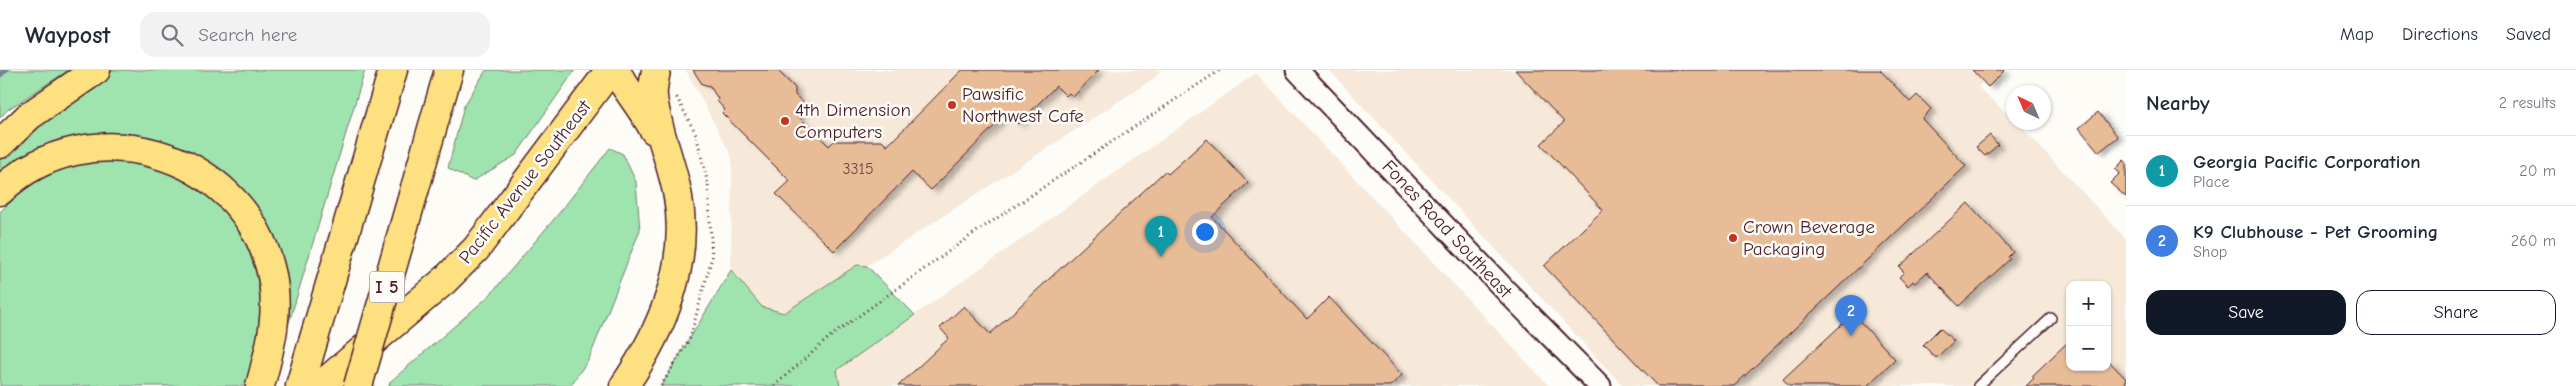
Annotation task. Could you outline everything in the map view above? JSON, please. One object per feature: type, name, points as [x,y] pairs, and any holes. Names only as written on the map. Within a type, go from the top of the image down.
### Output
[{"type":"main road","points":[[0,144],[29,116],[96,70]]},
{"type":"main road","points":[[300,386],[393,70]]},
{"type":"main road","name":"I 5","points":[[358,386],[449,70]]},
{"type":"main road","name":"Pacific Avenue Southeast","points":[[320,386],[444,281],[476,249],[610,70]]},
{"type":"main road","points":[[615,70],[626,91],[642,107],[665,148]]},
{"type":"main road","points":[[624,386],[661,322],[676,276],[681,233],[678,197],[653,95],[656,70]]},
{"type":"main road","points":[[0,191],[36,165],[71,152],[90,148],[128,147],[163,154],[180,161],[219,186],[251,222],[270,267],[276,310],[275,329],[260,386]]},
{"type":"street","name":"Fones Road Southeast","points":[[1297,70],[1508,293],[1600,386]]},
{"type":"lane","points":[[1978,386],[2051,318]]},
{"type":"path","points":[[774,386],[831,336],[973,234],[1220,70]]},
{"type":"shaded area","points":[[686,70],[1162,70],[1153,79],[867,266],[857,265],[784,313],[762,307],[731,270],[732,157]]},
{"type":"shaded area","points":[[1329,70],[1993,70],[1978,87],[2006,113],[2006,130],[2025,130],[2126,239],[2126,386],[1623,386]]},
{"type":"shaded area","points":[[1256,73],[1549,386],[840,386],[837,370]]},
{"type":"green space","points":[[0,70],[69,70],[7,110],[0,118]]},
{"type":"green space","points":[[113,70],[365,70],[278,359],[283,286],[173,148],[0,178],[0,160],[21,137]]},
{"type":"green space","points":[[486,70],[575,70],[516,155],[473,181],[448,168],[464,106]]},
{"type":"green space","points":[[610,148],[623,154],[636,182],[640,230],[589,359],[570,386],[389,386],[390,382],[489,296],[560,212]]},
{"type":"green space","points":[[113,159],[159,168],[189,180],[210,195],[228,215],[242,237],[252,261],[259,287],[261,313],[254,363],[246,386],[0,386],[0,212],[26,189],[51,174],[80,165]]},
{"type":"green space","points":[[857,265],[867,266],[915,315],[837,370],[840,386],[661,386],[731,270],[762,307],[784,313]]},
{"type":"building","points":[[693,70],[777,70],[795,88],[795,95],[808,107],[798,116],[829,146],[834,141],[882,141],[887,146],[962,70],[1099,70],[1073,97],[1069,93],[1066,96],[1056,86],[1018,124],[1007,113],[931,190],[912,172],[834,251],[776,194],[790,181],[722,113],[725,110],[717,101],[718,99],[710,86],[702,84]]},
{"type":"building","name":"Crown Beverage Packaging","points":[[1515,70],[1880,70],[1910,102],[1917,95],[1931,109],[1922,119],[1966,166],[1734,386],[1658,386],[1544,266],[1603,210],[1541,144],[1564,122]]},
{"type":"building","points":[[1972,70],[2005,70],[1988,87]]},
{"type":"building","points":[[2098,112],[2118,137],[2099,152],[2079,128]]},
{"type":"building","points":[[1990,135],[1998,145],[1985,156],[1976,147]]},
{"type":"building","points":[[1207,139],[1248,183],[1212,217],[1307,319],[1329,297],[1402,375],[1390,386],[898,386],[949,338],[940,328],[964,306],[990,334],[1165,171],[1168,174]]},
{"type":"building","points":[[2124,160],[2126,162],[2126,197],[2110,183],[2120,173],[2115,169]]},
{"type":"building","points":[[1968,203],[2013,252],[2008,257],[2010,259],[1959,306],[1927,272],[1915,283],[1913,281],[1908,286],[1899,277],[1904,272],[1899,267]]},
{"type":"building","points":[[1853,314],[1895,359],[1867,386],[1789,386],[1783,379]]},
{"type":"building","points":[[1940,328],[1954,341],[1936,358],[1923,345]]},
{"type":"building","points":[[2066,344],[2066,371],[2111,371],[2111,363],[2126,379],[2126,382],[2122,386],[2026,386],[2034,378],[2032,376]]},
{"type":"waterway","points":[[0,75],[6,70]]},
{"type":"place","name":"Pawsific Northwest Cafe","points":[[952,105]]},
{"type":"place","name":"4th Dimension Computers","points":[[785,121]]},
{"type":"place","name":"Crown Beverage Packaging","points":[[1733,238]]},
{"type":"place","name":"Georgia Pacific Corporation","points":[[1161,257]]},
{"type":"place","name":"K9 Clubhouse - Pet Grooming","points":[[1851,336]]}]
